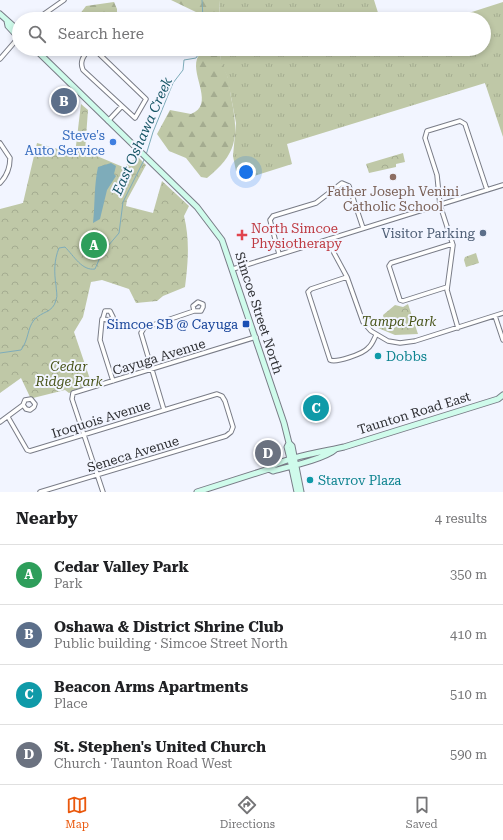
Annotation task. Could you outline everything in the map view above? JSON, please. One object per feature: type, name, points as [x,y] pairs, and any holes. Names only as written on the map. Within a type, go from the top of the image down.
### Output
[{"type":"main road","points":[[0,14],[12,25]]},
{"type":"main road","points":[[7,21],[8,26],[12,30]]},
{"type":"main road","name":"Simcoe Street North","points":[[42,56],[208,219],[222,240],[256,337],[289,443],[287,447],[293,462],[301,492]]},
{"type":"main road","name":"Taunton Road East","points":[[197,492],[269,469],[272,466],[293,462],[330,449],[336,449],[500,400],[503,395]]},
{"type":"main road","name":"Simcoe Street North","points":[[293,462],[297,492]]},
{"type":"street","points":[[47,12],[64,0]]},
{"type":"street","points":[[0,59],[12,46]]},
{"type":"street","points":[[85,56],[81,65],[83,70],[135,118],[146,99],[101,56]]},
{"type":"street","points":[[108,121],[122,106]]},
{"type":"street","points":[[458,328],[447,287],[452,244],[440,205],[439,182],[425,138],[426,133],[429,130],[460,121],[466,124],[488,190]]},
{"type":"street","points":[[0,143],[10,158],[10,167],[0,184]]},
{"type":"street","points":[[279,254],[270,220],[273,216],[316,203],[342,183],[349,186],[363,228]]},
{"type":"street","points":[[233,269],[503,185]]},
{"type":"street","points":[[329,239],[334,254],[347,277],[361,317],[366,326],[376,335],[388,341],[400,343],[415,341],[503,313]]},
{"type":"street","points":[[447,287],[400,300],[389,266],[391,263],[452,244]]},
{"type":"street","points":[[347,277],[311,289],[308,292],[330,360],[335,361],[364,352],[370,347],[376,335]]},
{"type":"street","points":[[164,410],[141,335],[142,330],[194,311]]},
{"type":"street","points":[[495,316],[503,340]]},
{"type":"street","points":[[103,318],[100,340],[113,381]]},
{"type":"street","name":"Cayuga Avenue","points":[[84,435],[72,399],[75,392],[256,337]]},
{"type":"street","name":"Iroquois Avenue","points":[[8,417],[27,450],[30,450],[217,394],[222,396],[225,402],[233,427],[231,432]]},
{"type":"street","points":[[0,422],[23,405]]},
{"type":"street","name":"Seneca Avenue","points":[[40,492],[226,436],[231,432]]},
{"type":"street","points":[[84,435],[103,492]]},
{"type":"green space","points":[[171,0],[219,0],[220,12],[196,12]]},
{"type":"green space","points":[[219,0],[374,0],[378,12],[220,12]]},
{"type":"green space","points":[[114,2],[117,12],[81,12],[86,6]]},
{"type":"green space","points":[[503,2],[503,137],[485,83],[287,144],[292,164],[244,179],[236,171],[233,156],[236,123],[227,76],[221,65],[220,56],[491,56],[491,12],[472,12]]},
{"type":"green space","points":[[199,56],[221,56],[229,81],[235,126],[235,136],[230,153],[217,170],[207,178],[201,177],[186,158],[169,151],[157,134],[170,110],[191,114],[198,110],[202,97],[196,66]]},
{"type":"green space","name":"Cedar Ridge Park","points":[[81,104],[88,110],[85,151],[123,167],[138,157],[146,165],[127,200],[126,206],[153,213],[162,181],[189,206],[184,216],[188,252],[185,287],[163,296],[157,301],[136,303],[129,289],[102,280],[91,282],[83,317],[74,332],[92,385],[69,393],[65,390],[33,398],[30,397],[21,378],[0,393],[0,209],[23,203],[37,143],[75,154]]},
{"type":"green space","points":[[403,153],[405,162],[396,164],[396,167],[369,173],[366,164]]},
{"type":"green space","points":[[476,253],[479,263],[466,267],[464,260],[465,257]]},
{"type":"green space","name":"Tampa Park","points":[[408,304],[418,334],[395,335],[378,328],[384,320],[383,315],[395,305],[403,307]]},
{"type":"water","points":[[111,163],[116,166],[114,174],[116,176],[107,190],[100,219],[93,223],[98,167]]},
{"type":"waterway","name":"East Oshawa Creek","points":[[202,0],[203,12]]},
{"type":"waterway","name":"East Oshawa Creek","points":[[146,155],[153,132],[173,83],[183,70],[184,60],[196,58],[197,56]]},
{"type":"waterway","name":"East Oshawa Creek","points":[[0,353],[21,350],[34,320],[50,310],[55,304],[57,298],[55,266],[59,248],[65,247],[86,268],[95,269],[102,253],[119,233],[123,202],[145,158]]},
{"type":"place","name":"Oshawa & District Shrine Club","points":[[64,101]]},
{"type":"place","name":"Steve's Auto Service","points":[[113,142]]},
{"type":"place","name":"Father Joseph Venini Catholic School","points":[[393,177]]},
{"type":"place","name":"Visitor Parking","points":[[483,233]]},
{"type":"place","name":"North Simcoe Physiotherapy","points":[[242,235]]},
{"type":"place","name":"Cedar Valley Park","points":[[94,245]]},
{"type":"place","name":"Simcoe SB @ Cayuga","points":[[246,324]]},
{"type":"place","name":"Dobbs","points":[[378,356]]},
{"type":"place","name":"Beacon Arms Apartments","points":[[316,408]]},
{"type":"place","name":"St. Stephen's United Church","points":[[268,453]]},
{"type":"place","name":"Stavrov Plaza","points":[[310,480]]}]
